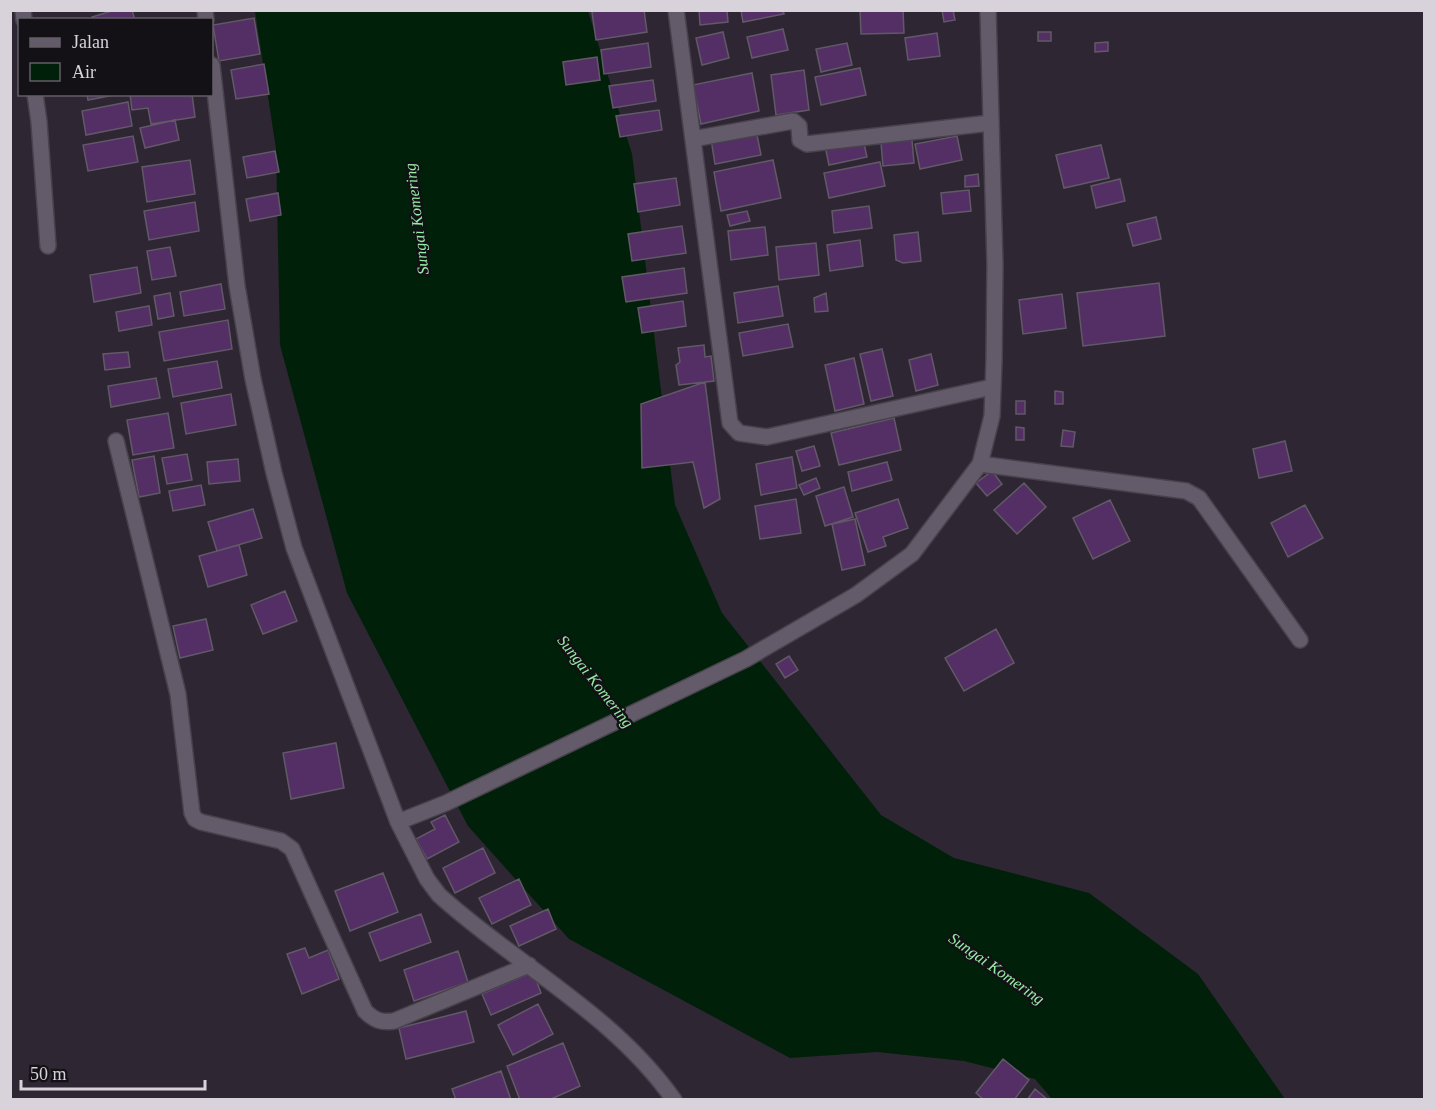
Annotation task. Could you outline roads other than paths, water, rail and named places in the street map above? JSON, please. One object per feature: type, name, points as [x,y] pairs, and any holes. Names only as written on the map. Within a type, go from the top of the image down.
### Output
[{"type":"street","points":[[676,10],[730,423],[739,433],[767,437],[992,387]]},
{"type":"street","points":[[398,822],[446,802],[746,659],[856,595],[912,554],[980,464],[992,416],[994,362],[995,265],[988,10]]},
{"type":"street","points":[[213,74],[237,286],[253,379],[274,473],[294,548],[398,822],[427,879],[439,895],[611,1031],[641,1059],[674,1100]]},
{"type":"street","points":[[35,96],[48,246]]},
{"type":"street","points":[[693,139],[793,121],[799,126],[800,140],[807,144],[990,123]]},
{"type":"street","points":[[116,441],[178,694],[192,813],[195,819],[281,842],[292,849],[365,1011],[374,1019],[394,1022],[529,965]]},
{"type":"street","points":[[980,464],[1186,491],[1199,498],[1300,640]]},
{"type":"water","name":"Sungai Komering","points":[[255,11],[588,11],[632,154],[675,505],[722,613],[881,815],[954,858],[1089,893],[1198,974],[1285,1099],[1052,1099],[1035,1079],[964,1061],[877,1052],[790,1058],[569,939],[468,826],[347,593],[280,345],[276,149]]}]
